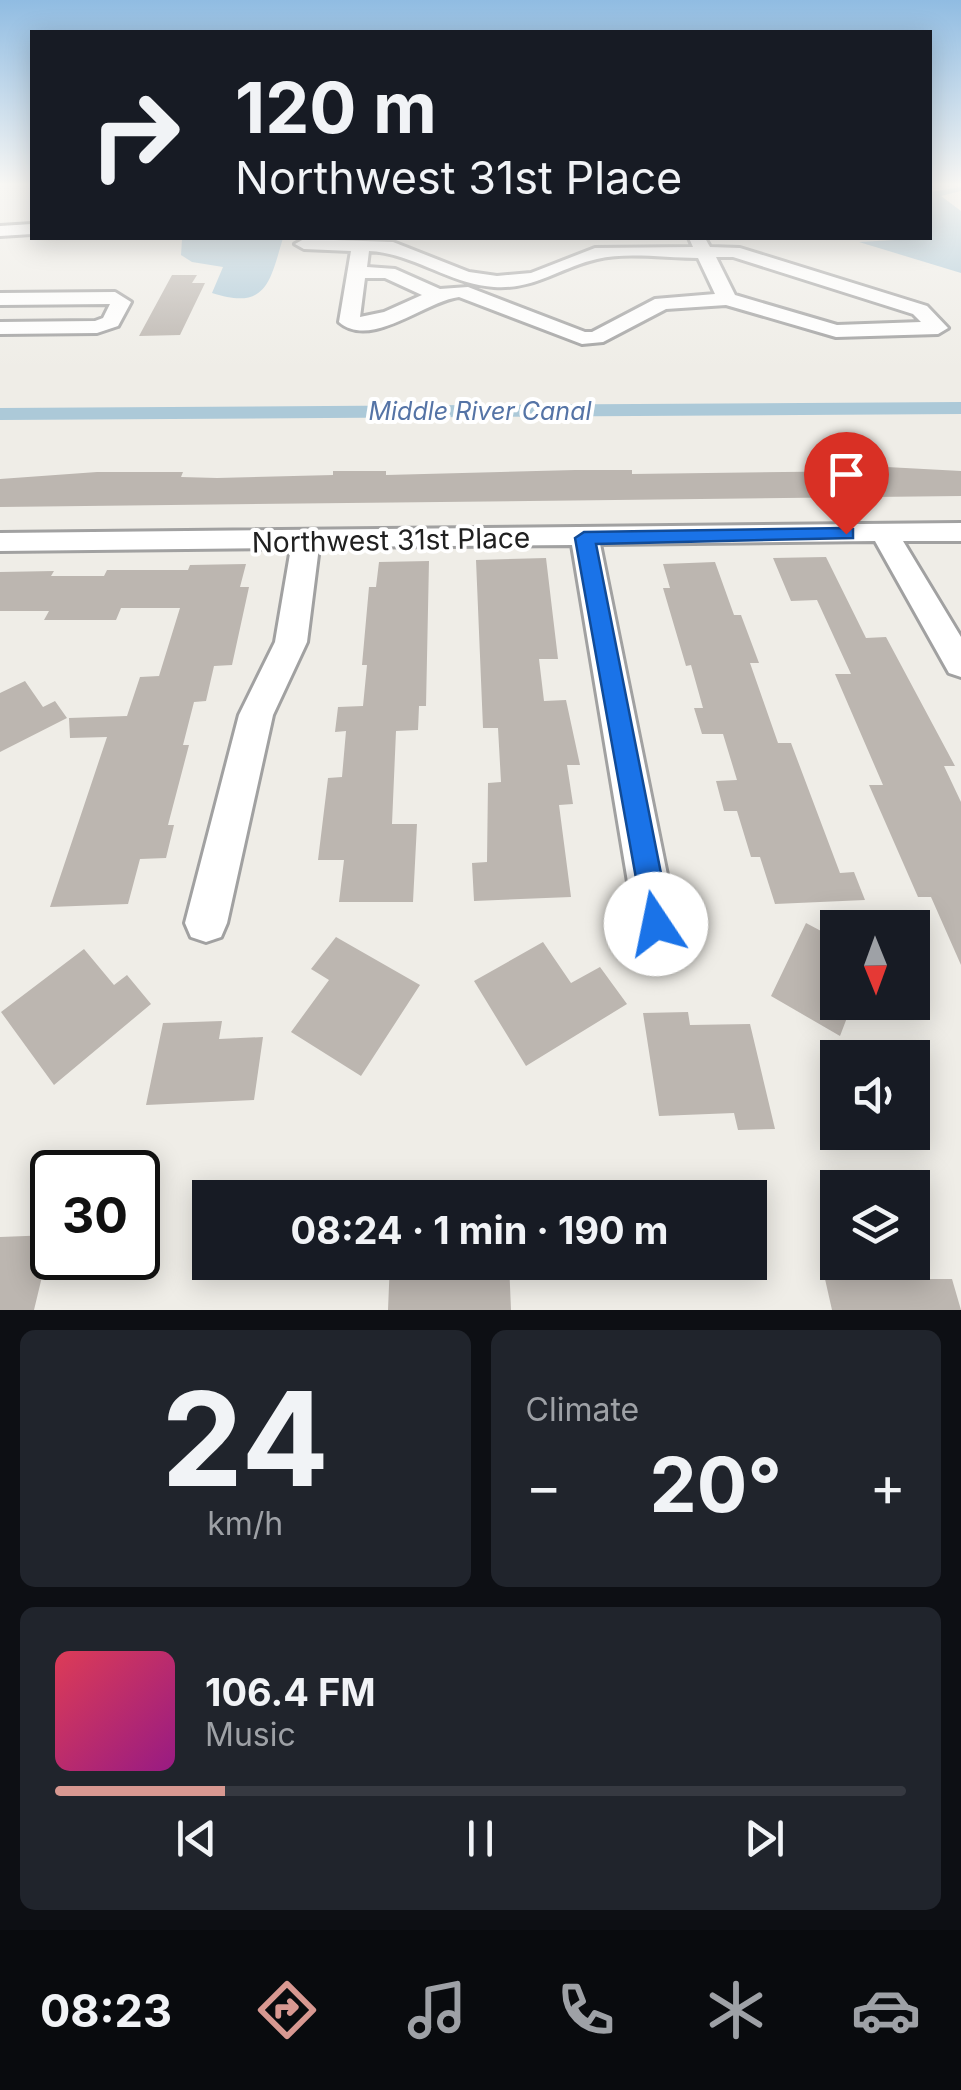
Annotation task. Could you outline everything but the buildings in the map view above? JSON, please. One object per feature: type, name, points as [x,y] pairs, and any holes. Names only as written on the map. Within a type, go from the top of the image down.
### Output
[{"type":"street","points":[[360,247],[349,322],[355,324],[369,324],[466,285],[519,281],[544,298],[582,338],[596,338],[662,303],[726,299],[817,328],[938,328],[920,310],[711,247]]},
{"type":"street","points":[[393,247],[466,285],[544,298]]},
{"type":"street","points":[[544,298],[595,254],[676,247]]},
{"type":"street","points":[[702,247],[726,299]]},
{"type":"street","points":[[356,272],[388,273],[438,295]]},
{"type":"street","points":[[714,272],[738,275],[842,308],[884,323],[890,331]]},
{"type":"street","points":[[1,299],[24,273]]},
{"type":"street","points":[[0,328],[97,326],[110,322],[121,302],[116,298],[1,299]]},
{"type":"street","name":"Northwest 31st Place","points":[[0,542],[961,532]]},
{"type":"street","points":[[884,533],[961,665]]},
{"type":"street","points":[[584,538],[656,924]]},
{"type":"street","points":[[206,923],[256,715],[291,642],[306,541]]},
{"type":"water","points":[[182,247],[280,247],[263,288],[244,298],[212,293],[223,267],[192,262],[181,255]]},
{"type":"water","points":[[876,247],[961,247],[961,273]]},
{"type":"waterway","name":"Middle River Canal","points":[[0,414],[961,408]]},
{"type":"route","points":[[656,924],[584,538],[846,534]]}]
